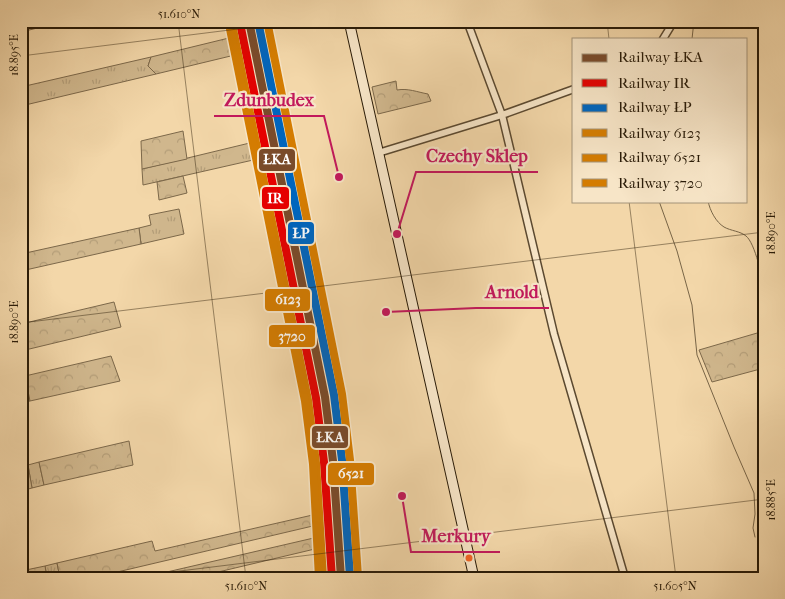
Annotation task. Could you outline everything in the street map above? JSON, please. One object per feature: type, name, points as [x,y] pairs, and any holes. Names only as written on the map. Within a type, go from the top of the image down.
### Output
[{"type":"main road","points":[[349,21],[474,578]]},
{"type":"street","points":[[466,21],[502,115],[554,334],[625,578]]},
{"type":"street","points":[[664,38],[674,21]]},
{"type":"street","points":[[378,153],[502,115],[572,90]]},
{"type":"green space","points":[[21,21],[66,21],[21,32]]},
{"type":"green space","points":[[233,37],[239,54],[156,74],[148,66],[151,57]]},
{"type":"green space","points":[[151,57],[148,66],[156,74],[21,106],[21,87]]},
{"type":"green space","points":[[396,81],[397,90],[409,90],[428,94],[431,101],[378,114],[372,87]]},
{"type":"green space","points":[[183,131],[187,159],[142,169],[141,141]]},
{"type":"green space","points":[[258,141],[262,158],[143,185],[142,169]]},
{"type":"green space","points":[[183,176],[187,193],[159,200],[157,182]]},
{"type":"green space","points":[[179,209],[184,234],[141,244],[139,228],[151,225],[149,215]]},
{"type":"green space","points":[[139,228],[141,244],[21,271],[21,254]]},
{"type":"green space","points":[[114,302],[121,327],[21,351],[21,324]]},
{"type":"green space","points":[[764,331],[764,368],[712,382],[699,350]]},
{"type":"green space","points":[[111,356],[120,381],[30,401],[25,376]]},
{"type":"green space","points":[[25,376],[30,401],[21,403],[21,377]]},
{"type":"green space","points":[[129,441],[133,465],[44,485],[39,462]]},
{"type":"green space","points":[[39,462],[44,485],[32,488],[28,465]]},
{"type":"green space","points":[[28,465],[32,488],[21,491],[21,467]]},
{"type":"green space","points":[[317,514],[317,525],[113,573],[113,578],[60,578],[57,563],[152,541],[155,551]]},
{"type":"green space","points":[[318,537],[319,548],[193,578],[141,578]]},
{"type":"green space","points":[[57,563],[60,578],[47,578],[45,566]]},
{"type":"green space","points":[[45,566],[47,578],[21,578],[21,571]]},
{"type":"waterway","points":[[692,38],[694,21]]},
{"type":"waterway","points":[[659,202],[677,251],[692,305],[697,355],[754,493],[755,514],[753,528],[755,537]]},
{"type":"waterway","points":[[708,202],[710,209],[721,225],[744,234],[749,240],[758,262],[764,291]]},
{"type":"rail line","name":"ŁKA","points":[[249,21],[325,397],[333,461],[341,578]]},
{"type":"rail line","name":"ŁP","points":[[258,21],[334,395],[342,460],[350,577]]},
{"type":"rail line","name":"6521","points":[[267,21],[342,394],[350,460],[358,577]]},
{"type":"rail line","name":"IR","points":[[240,23],[316,398],[324,462],[332,578]]},
{"type":"rail line","name":"3720","points":[[229,24],[305,401],[313,464],[319,578]]},
{"type":"rail line","name":"6123","points":[[232,24],[308,400],[316,463],[323,578]]},
{"type":"place","name":"Zdunbudex","points":[[339,177]]},
{"type":"place","name":"Czechy Sklep","points":[[397,234]]},
{"type":"place","name":"Arnold","points":[[386,312]]},
{"type":"place","name":"Merkury","points":[[402,496]]}]
